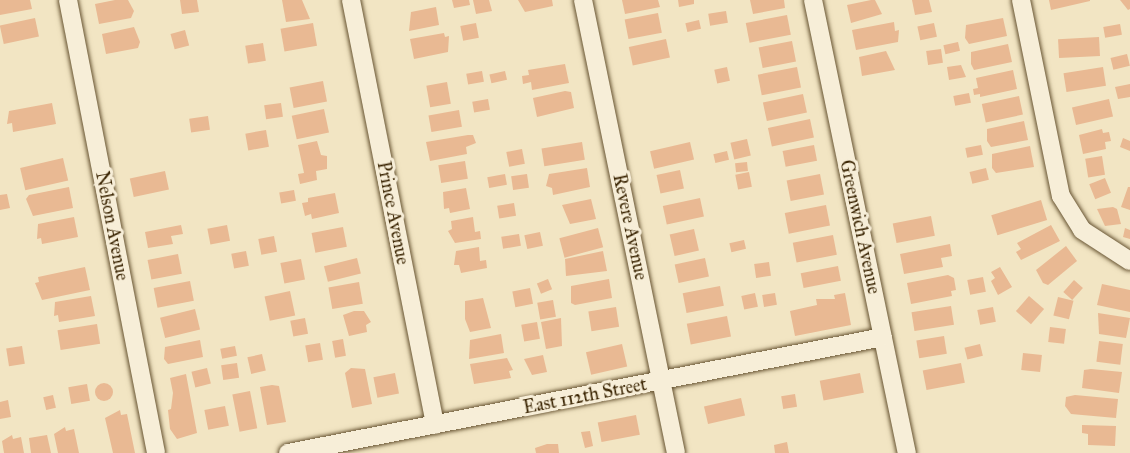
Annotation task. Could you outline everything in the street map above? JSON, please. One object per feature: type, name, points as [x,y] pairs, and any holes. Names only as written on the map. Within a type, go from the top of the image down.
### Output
[{"type":"street","name":"Nelson Avenue","points":[[68,0],[156,453]]},
{"type":"street","name":"Prince Avenue","points":[[351,0],[435,425]]},
{"type":"street","name":"Revere Avenue","points":[[583,0],[676,453]]},
{"type":"street","name":"Greenwich Avenue","points":[[813,0],[906,453]]},
{"type":"street","points":[[1021,0],[1061,196],[1082,230],[1130,261]]},
{"type":"street","name":"East 112th Street","points":[[288,453],[381,444],[435,425],[882,337]]},
{"type":"building","points":[[0,0],[30,0],[32,9],[0,15]]},
{"type":"building","points":[[128,0],[134,11],[131,18],[99,24],[95,4]]},
{"type":"building","points":[[180,0],[197,0],[199,12],[182,14]]},
{"type":"building","points":[[282,0],[302,0],[310,19],[286,22]]},
{"type":"building","points":[[452,0],[469,0],[470,5],[454,8]]},
{"type":"building","points":[[473,0],[489,0],[492,11],[476,14]]},
{"type":"building","points":[[518,0],[552,0],[553,6],[525,12]]},
{"type":"building","points":[[622,0],[658,0],[660,7],[625,14]]},
{"type":"building","points":[[678,0],[694,0],[694,4],[679,7]]},
{"type":"building","points":[[750,0],[784,0],[785,8],[753,14]]},
{"type":"building","points":[[875,0],[882,14],[851,23],[847,5]]},
{"type":"building","points":[[912,0],[929,0],[932,12],[915,15]]},
{"type":"building","points":[[1049,0],[1090,0],[1090,1],[1051,10]]},
{"type":"building","points":[[1120,0],[1130,0],[1130,9],[1128,10]]},
{"type":"building","points":[[436,7],[439,25],[409,31],[411,12]]},
{"type":"building","points":[[726,11],[728,23],[710,26],[708,14]]},
{"type":"building","points":[[658,13],[662,33],[628,39],[625,19]]},
{"type":"building","points":[[787,15],[791,35],[750,43],[746,23]]},
{"type":"building","points":[[35,18],[39,37],[4,44],[0,25]]},
{"type":"building","points":[[1003,18],[1007,36],[969,44],[965,38],[966,25]]},
{"type":"building","points":[[699,20],[701,29],[687,32],[685,23]]},
{"type":"building","points":[[894,22],[895,31],[899,30],[898,42],[856,50],[852,30]]},
{"type":"building","points":[[313,23],[317,46],[284,51],[281,29]]},
{"type":"building","points":[[476,23],[479,38],[463,41],[460,26]]},
{"type":"building","points":[[934,23],[937,37],[920,40],[917,27]]},
{"type":"building","points":[[1120,24],[1122,35],[1105,38],[1103,27]]},
{"type":"building","points":[[134,27],[140,42],[138,48],[106,54],[102,34]]},
{"type":"building","points":[[185,30],[189,45],[175,49],[171,34]]},
{"type":"building","points":[[444,33],[445,37],[449,36],[448,52],[414,59],[410,39]]},
{"type":"building","points":[[1099,37],[1100,56],[1059,58],[1058,39]]},
{"type":"building","points":[[666,39],[670,58],[633,65],[629,47]]},
{"type":"building","points":[[792,41],[796,62],[763,68],[759,47]]},
{"type":"building","points":[[958,42],[960,51],[945,54],[943,45]]},
{"type":"building","points":[[263,43],[266,61],[248,64],[245,46]]},
{"type":"building","points":[[1008,44],[1012,62],[974,70],[971,64],[971,52]]},
{"type":"building","points":[[941,49],[943,63],[928,65],[926,51]]},
{"type":"building","points":[[886,51],[895,70],[862,76],[859,57]]},
{"type":"building","points":[[1127,54],[1130,66],[1113,70],[1111,58]]},
{"type":"building","points":[[565,64],[569,83],[532,90],[531,82],[523,84],[522,76],[529,75],[528,70]]},
{"type":"building","points":[[961,65],[966,77],[949,80],[947,67]]},
{"type":"building","points":[[727,67],[730,81],[717,83],[714,70]]},
{"type":"building","points":[[797,67],[801,88],[762,95],[758,75]]},
{"type":"building","points":[[1103,67],[1106,86],[1066,92],[1063,73]]},
{"type":"building","points":[[1013,70],[1017,89],[980,97],[980,94],[974,95],[973,89],[978,88],[976,78]]},
{"type":"building","points":[[482,71],[484,82],[468,85],[466,74]]},
{"type":"building","points":[[505,71],[507,80],[491,83],[489,75]]},
{"type":"building","points":[[323,81],[327,102],[294,108],[290,87]]},
{"type":"building","points":[[447,82],[451,104],[430,107],[426,86]]},
{"type":"building","points":[[1130,84],[1130,97],[1118,99],[1115,87]]},
{"type":"building","points":[[565,91],[571,92],[574,108],[537,117],[533,98]]},
{"type":"building","points":[[969,93],[971,103],[955,106],[953,96]]},
{"type":"building","points":[[803,94],[807,113],[767,121],[763,103]]},
{"type":"building","points":[[1019,96],[1023,115],[986,122],[982,104]]},
{"type":"building","points":[[488,99],[490,110],[474,113],[472,102]]},
{"type":"building","points":[[1109,99],[1113,117],[1076,125],[1072,108]]},
{"type":"building","points":[[52,103],[56,124],[13,132],[12,123],[7,124],[9,111]]},
{"type":"building","points":[[281,103],[283,117],[266,119],[264,105]]},
{"type":"building","points":[[324,109],[329,132],[297,139],[292,116]]},
{"type":"building","points":[[459,110],[462,127],[431,132],[428,115]]},
{"type":"building","points":[[208,116],[210,130],[191,133],[189,119]]},
{"type":"building","points":[[810,119],[814,138],[772,147],[768,128]]},
{"type":"building","points":[[1024,121],[1028,140],[991,147],[987,141],[987,129]]},
{"type":"building","points":[[1102,129],[1103,133],[1109,132],[1111,141],[1105,142],[1106,149],[1083,154],[1079,135]]},
{"type":"building","points":[[266,130],[269,147],[248,150],[245,134]]},
{"type":"building","points":[[473,135],[476,143],[466,147],[467,154],[430,161],[426,142]]},
{"type":"building","points":[[1123,138],[1130,141],[1130,151],[1120,147]]},
{"type":"building","points":[[747,139],[751,156],[734,159],[730,143]]},
{"type":"building","points":[[317,141],[321,155],[327,156],[327,169],[316,171],[317,180],[300,184],[298,174],[304,173],[298,145]]},
{"type":"building","points":[[582,142],[585,160],[544,166],[542,148]]},
{"type":"building","points":[[690,142],[694,160],[654,169],[650,151]]},
{"type":"building","points":[[814,145],[817,161],[786,167],[783,151]]},
{"type":"building","points":[[981,145],[983,155],[967,158],[965,148]]},
{"type":"building","points":[[1030,146],[1034,167],[996,173],[992,168],[992,154]]},
{"type":"building","points":[[522,149],[525,164],[509,167],[506,152]]},
{"type":"building","points":[[727,151],[729,160],[715,163],[713,154]]},
{"type":"building","points":[[1102,156],[1105,175],[1088,177],[1085,159]]},
{"type":"building","points":[[63,158],[68,180],[25,190],[20,168]]},
{"type":"building","points":[[465,161],[468,179],[441,183],[438,165]]},
{"type":"building","points":[[747,162],[748,171],[736,172],[735,163]]},
{"type":"building","points":[[587,168],[590,187],[553,195],[552,188],[546,186],[549,174]]},
{"type":"building","points":[[986,168],[989,180],[972,184],[970,172]]},
{"type":"building","points":[[680,170],[684,189],[660,194],[657,175]]},
{"type":"building","points":[[165,171],[169,190],[134,197],[130,178]]},
{"type":"building","points":[[749,172],[752,187],[738,189],[735,175]]},
{"type":"building","points":[[505,174],[507,185],[489,188],[487,177]]},
{"type":"building","points":[[527,174],[529,188],[513,190],[511,176]]},
{"type":"building","points":[[820,174],[824,195],[791,201],[787,180]]},
{"type":"building","points":[[1105,178],[1111,193],[1095,199],[1089,184]]},
{"type":"building","points":[[69,187],[73,208],[33,216],[26,199],[29,195]]},
{"type":"building","points":[[1128,187],[1130,187],[1130,210],[1121,207]]},
{"type":"building","points":[[466,188],[470,209],[450,213],[449,208],[444,209],[443,192]]},
{"type":"building","points":[[294,190],[296,201],[281,203],[279,193]]},
{"type":"building","points":[[335,193],[339,213],[312,219],[311,214],[305,216],[302,203],[308,202],[308,198]]},
{"type":"building","points":[[7,194],[10,208],[0,210],[0,195]]},
{"type":"building","points":[[700,198],[704,217],[667,224],[663,206]]},
{"type":"building","points":[[591,199],[596,219],[570,224],[562,205]]},
{"type":"building","points":[[1041,200],[1047,220],[997,235],[991,215]]},
{"type":"building","points":[[514,203],[516,216],[499,218],[497,206]]},
{"type":"building","points":[[826,205],[830,226],[789,234],[785,213]]},
{"type":"building","points":[[1113,207],[1117,209],[1121,224],[1105,226],[1097,209]]},
{"type":"building","points":[[931,216],[935,236],[897,243],[893,223]]},
{"type":"building","points":[[74,217],[78,237],[42,244],[41,238],[37,239],[38,224]]},
{"type":"building","points":[[473,217],[475,232],[480,231],[481,239],[455,243],[448,231],[452,229],[451,221]]},
{"type":"building","points":[[181,225],[183,234],[171,236],[173,244],[148,248],[145,232]]},
{"type":"building","points":[[227,225],[230,241],[210,245],[207,229]]},
{"type":"building","points":[[1051,225],[1060,241],[1021,260],[1016,252],[1021,249],[1017,243]]},
{"type":"building","points":[[343,227],[347,247],[315,253],[312,233]]},
{"type":"building","points":[[598,228],[603,247],[565,258],[559,238]]},
{"type":"building","points":[[1125,228],[1130,230],[1130,239],[1123,237]]},
{"type":"building","points":[[694,229],[699,250],[675,256],[670,235]]},
{"type":"building","points":[[540,232],[543,246],[527,249],[524,235]]},
{"type":"building","points":[[519,234],[521,246],[503,249],[501,237]]},
{"type":"building","points":[[833,235],[837,255],[797,262],[793,243]]},
{"type":"building","points":[[274,236],[277,252],[261,255],[258,239]]},
{"type":"building","points":[[744,240],[746,249],[731,252],[729,243]]},
{"type":"building","points":[[950,244],[952,256],[941,258],[943,267],[904,274],[900,254]]},
{"type":"building","points":[[1066,246],[1077,261],[1048,285],[1043,283],[1036,270]]},
{"type":"building","points":[[479,247],[480,261],[486,260],[487,268],[461,273],[459,265],[454,265],[456,251]]},
{"type":"building","points":[[246,251],[249,266],[234,269],[231,254]]},
{"type":"building","points":[[603,251],[607,271],[566,276],[565,259]]},
{"type":"building","points":[[178,254],[182,274],[151,280],[148,260]]},
{"type":"building","points":[[357,258],[361,274],[328,282],[324,266]]},
{"type":"building","points":[[705,258],[709,277],[679,283],[675,264]]},
{"type":"building","points":[[301,259],[305,280],[284,284],[280,263]]},
{"type":"building","points":[[769,262],[771,276],[756,278],[754,264]]},
{"type":"building","points":[[838,266],[841,281],[804,288],[801,273]]},
{"type":"building","points":[[85,267],[90,290],[42,300],[35,283],[39,282],[38,277]]},
{"type":"building","points":[[1000,267],[1012,287],[998,295],[991,281],[995,278],[991,272]]},
{"type":"building","points":[[948,275],[954,278],[956,290],[951,291],[952,296],[911,304],[907,283]]},
{"type":"building","points":[[983,277],[986,292],[970,295],[967,280]]},
{"type":"building","points":[[548,279],[552,289],[541,294],[537,283]]},
{"type":"building","points":[[609,279],[612,298],[575,305],[571,303],[571,286]]},
{"type":"building","points":[[1074,280],[1083,288],[1072,300],[1063,292]]},
{"type":"building","points":[[190,281],[194,301],[157,308],[154,288]]},
{"type":"building","points":[[359,282],[363,304],[332,309],[328,287]]},
{"type":"building","points":[[1102,284],[1130,290],[1130,312],[1097,305]]},
{"type":"building","points":[[720,286],[724,306],[687,313],[683,293]]},
{"type":"building","points":[[530,288],[533,304],[515,307],[512,291]]},
{"type":"building","points":[[290,291],[295,315],[270,321],[265,296]]},
{"type":"building","points":[[755,293],[758,307],[744,310],[741,296]]},
{"type":"building","points":[[775,293],[777,305],[764,307],[762,295]]},
{"type":"building","points":[[845,293],[851,325],[795,336],[790,311],[817,305],[816,299],[835,299],[834,295]]},
{"type":"building","points":[[91,296],[95,316],[59,322],[58,315],[54,316],[55,302]]},
{"type":"building","points":[[1029,296],[1044,309],[1031,324],[1016,311]]},
{"type":"building","points":[[1058,297],[1074,301],[1069,319],[1053,315]]},
{"type":"building","points":[[483,298],[491,328],[470,332],[465,319],[465,301]]},
{"type":"building","points":[[553,300],[556,317],[540,320],[537,303]]},
{"type":"building","points":[[951,306],[954,325],[914,331],[911,312]]},
{"type":"building","points":[[616,307],[619,327],[591,331],[588,311]]},
{"type":"building","points":[[993,307],[996,322],[980,325],[977,310]]},
{"type":"building","points":[[195,309],[200,329],[165,338],[160,318]]},
{"type":"building","points":[[354,311],[364,311],[371,322],[366,325],[367,332],[349,336],[343,315]]},
{"type":"building","points":[[1098,313],[1130,318],[1126,338],[1099,334]]},
{"type":"building","points":[[727,316],[731,337],[691,344],[687,324]]},
{"type":"building","points":[[305,318],[308,334],[293,337],[290,321]]},
{"type":"building","points":[[561,318],[562,346],[546,349],[541,322]]},
{"type":"building","points":[[537,322],[540,339],[524,342],[521,325]]},
{"type":"building","points":[[97,324],[100,344],[61,350],[57,330]]},
{"type":"building","points":[[1050,327],[1066,329],[1064,344],[1048,342]]},
{"type":"building","points":[[501,334],[504,353],[469,359],[470,340]]},
{"type":"building","points":[[944,336],[947,354],[919,358],[916,340]]},
{"type":"building","points":[[343,339],[346,356],[335,358],[332,341]]},
{"type":"building","points":[[200,340],[203,357],[168,364],[164,359],[165,347]]},
{"type":"building","points":[[1099,341],[1123,344],[1120,365],[1096,362]]},
{"type":"building","points":[[320,343],[323,360],[308,362],[305,346]]},
{"type":"building","points":[[622,344],[627,366],[591,375],[586,352]]},
{"type":"building","points":[[980,344],[983,356],[967,360],[964,348]]},
{"type":"building","points":[[22,346],[25,364],[9,366],[6,349]]},
{"type":"building","points":[[235,346],[237,356],[222,359],[220,349]]},
{"type":"building","points":[[1023,353],[1042,355],[1040,372],[1021,370]]},
{"type":"building","points":[[262,354],[266,371],[251,374],[247,357]]},
{"type":"building","points":[[543,355],[547,372],[532,375],[524,359]]},
{"type":"building","points":[[507,358],[513,370],[509,371],[511,378],[474,384],[470,364]]},
{"type":"building","points":[[237,363],[239,378],[223,380],[221,365]]},
{"type":"building","points":[[961,363],[965,383],[927,390],[923,370]]},
{"type":"building","points":[[207,368],[211,384],[195,387],[191,372]]},
{"type":"building","points":[[351,368],[365,369],[372,404],[352,408],[345,373]]},
{"type":"building","points":[[1084,370],[1122,372],[1119,393],[1082,388]]},
{"type":"building","points":[[395,373],[399,394],[377,398],[373,377]]},
{"type":"building","points":[[860,373],[864,393],[824,400],[820,381]]},
{"type":"building","points":[[186,374],[197,433],[177,439],[170,429],[168,410],[171,409],[173,393],[170,378]]},
{"type":"building","points":[[100,383],[108,383],[113,388],[111,399],[100,401],[95,396],[95,388]]},
{"type":"building","points":[[87,384],[90,401],[71,404],[68,387]]},
{"type":"building","points":[[279,386],[286,422],[267,425],[260,387]]},
{"type":"building","points":[[250,391],[257,428],[240,432],[232,394]]},
{"type":"building","points":[[795,394],[797,407],[783,409],[781,396]]},
{"type":"building","points":[[53,395],[56,408],[46,410],[43,397]]},
{"type":"building","points":[[1075,395],[1118,399],[1116,418],[1071,414],[1065,406],[1066,397]]},
{"type":"building","points":[[741,398],[745,416],[708,424],[704,407]]},
{"type":"building","points":[[8,400],[11,417],[0,419],[0,402]]},
{"type":"building","points":[[225,406],[229,426],[208,430],[204,410]]},
{"type":"building","points":[[120,410],[121,415],[127,414],[135,453],[113,453],[105,418]]},
{"type":"building","points":[[636,415],[640,435],[602,442],[598,422]]},
{"type":"building","points":[[1082,425],[1116,426],[1115,446],[1088,445],[1088,434],[1082,433]]},
{"type":"building","points":[[65,427],[66,431],[74,429],[79,453],[58,453],[54,434]]},
{"type":"building","points":[[590,431],[593,446],[585,448],[581,432]]},
{"type":"building","points":[[12,435],[13,439],[21,437],[24,453],[4,453],[2,441]]},
{"type":"building","points":[[47,435],[51,453],[31,453],[29,438]]},
{"type":"building","points":[[787,442],[789,453],[775,453],[774,445]]},
{"type":"building","points":[[547,444],[558,444],[559,453],[536,453],[535,448]]}]
